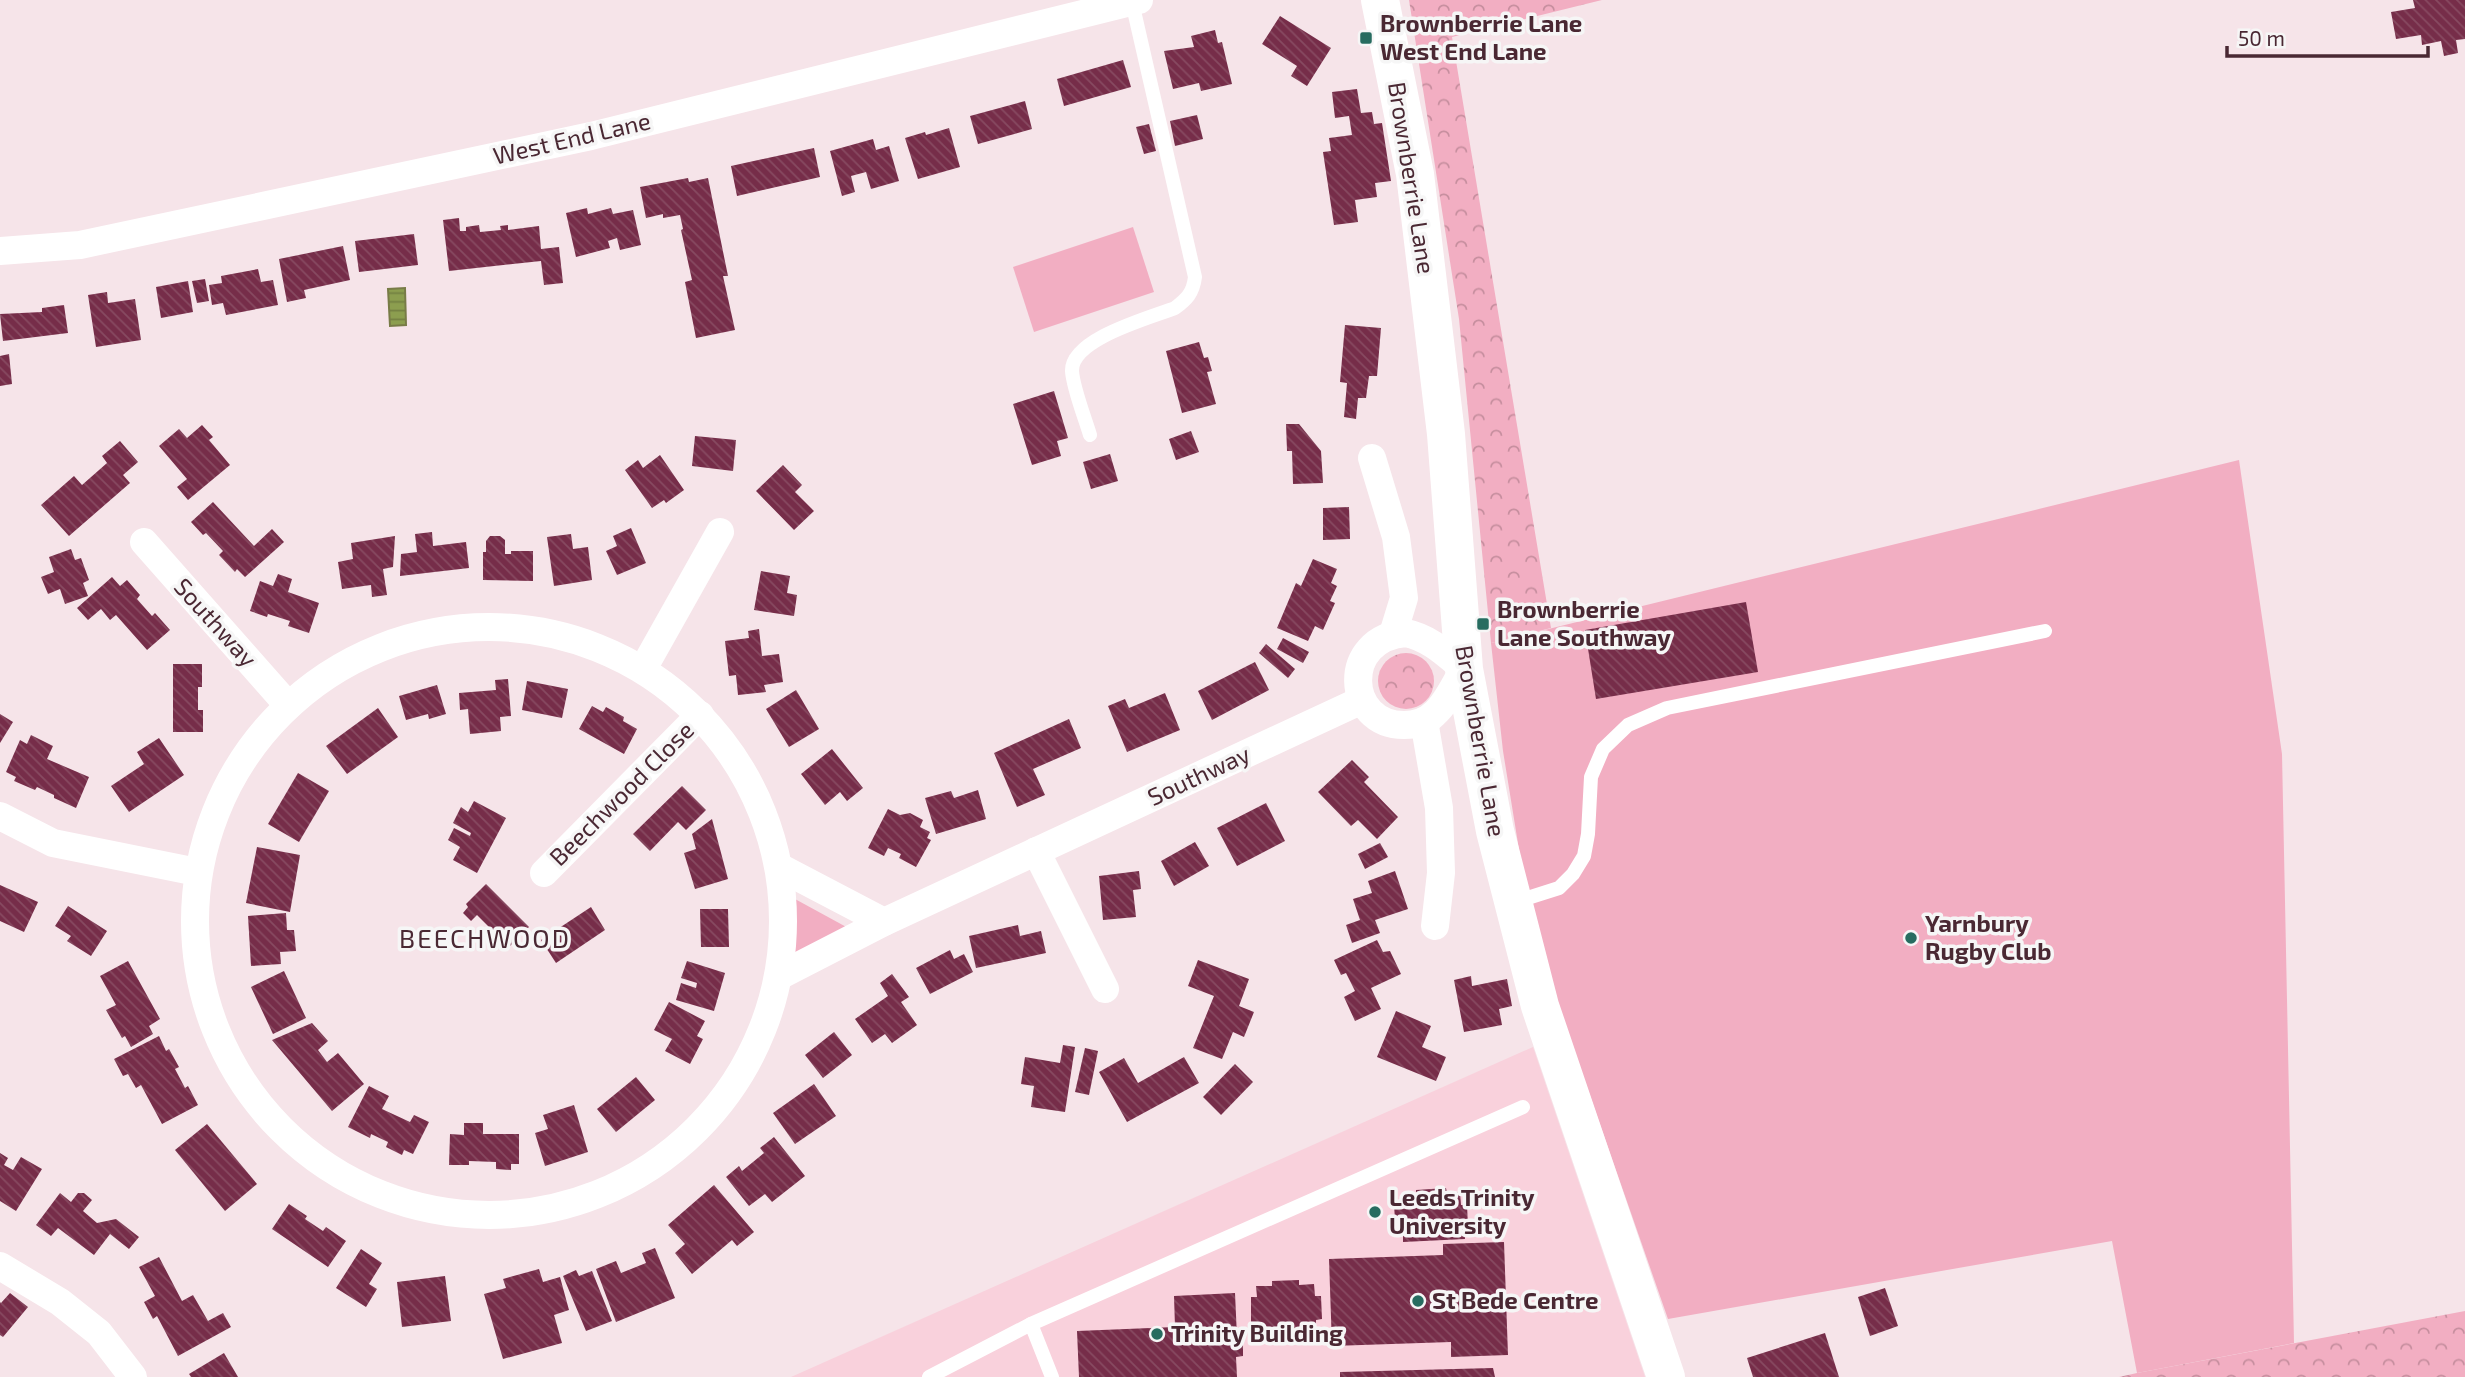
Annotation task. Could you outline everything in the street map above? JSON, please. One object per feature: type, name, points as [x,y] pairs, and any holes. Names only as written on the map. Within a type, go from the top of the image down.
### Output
[{"type":"street","name":"Brownberrie Lane","points":[[1380,0],[1415,174],[1446,435],[1464,669],[1495,831],[1540,1006],[1666,1377]]},
{"type":"street","name":"West End Lane","points":[[0,251],[80,244],[591,136],[1135,1]]},
{"type":"street","points":[[1372,458],[1396,537],[1404,598],[1393,634]]},
{"type":"street","points":[[643,669],[720,532]]},
{"type":"street","name":"Southway","points":[[144,542],[287,704]]},
{"type":"street","points":[[515,626],[581,640],[643,669],[700,715],[736,760],[763,811],[779,866],[784,921],[779,975],[755,1049],[713,1113],[657,1165],[588,1200],[514,1216],[437,1212],[364,1189],[354,1183],[299,1148],[247,1092],[211,1024],[194,949],[197,872],[229,780],[287,704],[331,670],[387,643],[447,628],[515,626]]},
{"type":"street","points":[[1393,634],[1420,636],[1464,669],[1435,714],[1424,721],[1403,725],[1382,721],[1370,712],[1362,700],[1358,687],[1362,660],[1369,648],[1393,634]]},
{"type":"street","name":"Southway","points":[[779,975],[884,922],[1362,700]]},
{"type":"street","name":"Beechwood Close","points":[[544,873],[700,715]]},
{"type":"street","points":[[1424,721],[1439,808],[1441,873],[1435,926]]},
{"type":"street","points":[[0,816],[53,843],[197,872]]},
{"type":"street","points":[[1036,851],[1105,989]]},
{"type":"street","points":[[779,866],[884,922]]},
{"type":"street","points":[[0,1266],[60,1302],[99,1333],[133,1377]]},
{"type":"lane","points":[[1090,435],[1072,371],[1075,358],[1091,342],[1175,308],[1186,300],[1194,289],[1195,277],[1135,1]]},
{"type":"lane","points":[[1513,902],[1559,888],[1573,874],[1584,856],[1591,777],[1603,749],[1628,724],[1667,708],[2045,631]]},
{"type":"lane","points":[[929,1377],[1031,1324],[1523,1107]]},
{"type":"lane","points":[[1031,1324],[1052,1377]]},
{"type":"shaded area","points":[[405,288],[406,325],[390,326],[388,289]]},
{"type":"shaded area","name":"Leeds Trinity University","points":[[1533,1047],[1645,1377],[791,1377]]},
{"type":"green space","points":[[1409,0],[1602,0],[1452,37],[1551,628],[1491,643],[1459,319]]},
{"type":"green space","points":[[1133,227],[1154,292],[1034,332],[1013,267]]},
{"type":"green space","name":"Yarnbury Rugby Club","points":[[2239,460],[2282,754],[2294,1343],[2137,1373],[2112,1241],[1668,1319],[1544,964],[1527,899],[1503,751],[1491,643]]},
{"type":"green space","points":[[1400,653],[1412,653],[1422,657],[1430,665],[1434,681],[1430,697],[1422,705],[1412,709],[1400,709],[1390,705],[1382,697],[1378,687],[1378,675],[1382,665],[1390,657]]},
{"type":"green space","points":[[795,899],[850,929],[795,953]]},
{"type":"green space","points":[[2465,1311],[2465,1377],[2119,1377],[2137,1373]]},
{"type":"building","points":[[2413,0],[2465,0],[2465,39],[2456,40],[2458,53],[2444,56],[2441,41],[2422,45],[2421,35],[2396,39],[2391,12],[2415,8]]},
{"type":"building","points":[[1280,16],[1331,48],[1307,86],[1291,76],[1297,66],[1262,44]]},
{"type":"building","points":[[1215,30],[1218,43],[1222,42],[1232,84],[1201,91],[1199,83],[1173,89],[1164,51],[1194,47],[1191,36]]},
{"type":"building","points":[[1123,60],[1131,87],[1064,106],[1057,79]]},
{"type":"building","points":[[1357,89],[1361,113],[1372,112],[1374,124],[1382,123],[1391,181],[1375,183],[1377,197],[1355,200],[1358,222],[1334,225],[1323,152],[1331,151],[1329,138],[1352,135],[1349,116],[1335,118],[1332,92]]},
{"type":"building","points":[[1025,101],[1032,129],[978,144],[970,116]]},
{"type":"building","points":[[1197,115],[1203,139],[1175,146],[1170,121]]},
{"type":"building","points":[[1149,124],[1156,151],[1144,154],[1136,127]]},
{"type":"building","points":[[949,128],[960,167],[918,179],[905,138]]},
{"type":"building","points":[[873,139],[876,150],[889,146],[899,181],[871,189],[866,172],[851,176],[855,192],[842,196],[830,151]]},
{"type":"building","points":[[814,148],[820,177],[737,196],[731,166]]},
{"type":"building","points":[[688,178],[689,182],[708,178],[728,276],[723,276],[735,330],[696,338],[685,282],[692,280],[680,215],[663,218],[663,214],[646,218],[640,187]]},
{"type":"building","points":[[587,208],[588,214],[611,208],[613,214],[633,210],[641,245],[620,250],[617,238],[608,241],[610,248],[576,257],[566,213]]},
{"type":"building","points":[[459,218],[460,231],[479,225],[480,232],[501,230],[500,226],[508,225],[508,230],[539,226],[541,249],[559,247],[563,283],[544,285],[541,261],[449,271],[443,220]]},
{"type":"building","points":[[414,234],[418,265],[359,272],[355,241]]},
{"type":"building","points":[[343,246],[350,280],[304,290],[306,298],[287,302],[279,259]]},
{"type":"building","points":[[258,269],[261,282],[273,280],[278,305],[226,315],[223,303],[212,305],[209,285],[222,283],[221,276]]},
{"type":"building","points":[[205,279],[209,301],[197,303],[192,281]]},
{"type":"building","points":[[188,281],[193,312],[161,318],[156,287]]},
{"type":"building","points":[[107,292],[108,303],[135,299],[141,340],[96,347],[88,295]]},
{"type":"building","points":[[64,305],[68,333],[3,341],[0,314],[42,312],[42,308]]},
{"type":"building","points":[[1345,325],[1381,328],[1377,376],[1369,376],[1366,398],[1358,398],[1356,419],[1344,417],[1347,383],[1340,382]]},
{"type":"building","points":[[1199,342],[1212,371],[1207,372],[1216,404],[1182,413],[1166,351]]},
{"type":"building","points":[[9,354],[12,384],[0,386],[0,356]]},
{"type":"building","points":[[1054,391],[1068,438],[1057,441],[1061,456],[1032,465],[1013,404]]},
{"type":"building","points":[[1286,424],[1299,424],[1321,451],[1323,483],[1293,484],[1292,451],[1287,451]]},
{"type":"building","points":[[202,425],[213,437],[209,440],[230,465],[188,500],[177,487],[187,479],[159,446],[179,429],[187,438]]},
{"type":"building","points":[[1191,431],[1199,452],[1176,460],[1169,439]]},
{"type":"building","points":[[695,436],[736,440],[733,471],[692,466]]},
{"type":"building","points":[[120,441],[138,462],[123,475],[130,483],[69,536],[41,505],[74,476],[82,485],[107,463],[102,456]]},
{"type":"building","points":[[1110,454],[1118,481],[1091,489],[1083,462]]},
{"type":"building","points":[[660,455],[684,490],[666,503],[664,500],[652,508],[625,470],[638,460],[643,468]]},
{"type":"building","points":[[783,465],[802,485],[795,492],[814,511],[794,530],[756,491]]},
{"type":"building","points":[[213,502],[254,546],[272,529],[284,542],[245,577],[237,569],[235,572],[219,555],[223,551],[191,522]]},
{"type":"building","points":[[1349,507],[1350,539],[1323,540],[1323,508]]},
{"type":"building","points":[[631,528],[646,563],[617,575],[606,551],[617,546],[613,536]]},
{"type":"building","points":[[432,532],[433,546],[466,542],[469,568],[400,576],[401,554],[417,552],[415,534]]},
{"type":"building","points":[[571,534],[573,549],[588,547],[592,580],[554,586],[547,537]]},
{"type":"building","points":[[395,536],[393,567],[383,569],[387,595],[372,597],[371,585],[342,589],[338,562],[353,559],[351,543]]},
{"type":"building","points":[[490,536],[500,536],[505,540],[505,554],[511,554],[511,551],[533,551],[533,581],[483,580],[483,552],[486,552],[486,541]]},
{"type":"building","points":[[71,549],[75,560],[81,558],[89,580],[83,583],[88,596],[65,604],[60,589],[48,594],[41,577],[54,572],[49,557]]},
{"type":"building","points":[[1313,559],[1337,569],[1331,583],[1337,586],[1330,601],[1335,603],[1323,630],[1315,626],[1308,641],[1277,628],[1296,583],[1301,586]]},
{"type":"building","points":[[761,571],[790,576],[787,593],[797,595],[794,616],[754,610]]},
{"type":"building","points":[[278,574],[292,579],[288,592],[319,603],[309,633],[288,626],[290,621],[250,611],[260,581],[273,586]]},
{"type":"building","points":[[112,577],[120,586],[127,580],[140,595],[137,599],[152,616],[155,613],[170,630],[147,650],[116,615],[110,620],[101,609],[88,620],[77,608]]},
{"type":"building","points":[[1746,602],[1758,672],[1596,699],[1585,630]]},
{"type":"building","points":[[759,629],[762,656],[779,654],[783,682],[764,685],[766,692],[738,695],[736,675],[729,676],[725,641],[749,638],[748,631]]},
{"type":"building","points":[[1283,638],[1309,652],[1303,663],[1277,649]]},
{"type":"building","points":[[1266,644],[1295,669],[1288,678],[1259,653]]},
{"type":"building","points":[[1255,662],[1269,690],[1212,720],[1198,691]]},
{"type":"building","points":[[173,664],[202,664],[198,710],[203,710],[203,732],[173,732]]},
{"type":"building","points":[[508,679],[511,716],[500,717],[501,731],[470,734],[468,709],[460,710],[459,693],[496,690],[495,680]]},
{"type":"building","points":[[527,681],[568,689],[562,718],[522,710]]},
{"type":"building","points":[[437,685],[446,714],[429,719],[428,714],[406,720],[399,696]]},
{"type":"building","points":[[796,690],[819,729],[789,747],[766,709]]},
{"type":"building","points":[[1165,693],[1180,730],[1127,752],[1108,706],[1125,699],[1129,708]]},
{"type":"building","points":[[592,706],[603,712],[606,707],[624,717],[623,721],[637,729],[624,754],[579,729]]},
{"type":"building","points":[[378,708],[398,737],[347,774],[326,746]]},
{"type":"building","points":[[0,714],[13,722],[0,743]]},
{"type":"building","points":[[1069,719],[1081,748],[1033,769],[1045,795],[1017,807],[994,753]]},
{"type":"building","points":[[31,735],[53,746],[47,759],[89,777],[76,808],[37,787],[35,790],[14,781],[16,777],[6,772],[20,740],[27,744]]},
{"type":"building","points":[[159,738],[184,775],[129,812],[111,786],[144,764],[137,752]]},
{"type":"building","points":[[832,749],[863,788],[847,801],[840,792],[825,805],[801,774]]},
{"type":"building","points":[[1352,760],[1369,777],[1364,782],[1398,817],[1377,839],[1358,820],[1351,826],[1318,792]]},
{"type":"building","points":[[298,773],[329,791],[299,842],[268,824]]},
{"type":"building","points":[[682,786],[706,810],[686,830],[678,822],[650,851],[633,834]]},
{"type":"building","points":[[978,790],[986,819],[936,834],[925,798],[951,791],[954,798]]},
{"type":"building","points":[[474,801],[506,818],[477,873],[453,860],[460,847],[448,840],[454,828],[470,836],[471,833],[453,823],[461,807],[468,812]]},
{"type":"building","points":[[1266,803],[1285,841],[1237,866],[1217,828]]},
{"type":"building","points":[[888,809],[900,815],[910,813],[923,820],[920,827],[930,832],[927,838],[931,840],[916,867],[899,858],[901,854],[888,848],[884,856],[868,848]]},
{"type":"building","points":[[712,819],[728,879],[695,889],[684,853],[696,849],[692,834]]},
{"type":"building","points":[[1195,842],[1209,866],[1174,886],[1161,861]]},
{"type":"building","points":[[1380,843],[1388,857],[1365,869],[1358,854]]},
{"type":"building","points":[[257,847],[300,855],[290,912],[246,903]]},
{"type":"building","points":[[1139,871],[1141,889],[1133,890],[1136,917],[1103,920],[1099,876]]},
{"type":"building","points":[[1395,871],[1408,909],[1375,920],[1380,933],[1352,943],[1346,925],[1360,920],[1353,899],[1372,893],[1368,881]]},
{"type":"building","points":[[486,884],[529,927],[509,947],[477,915],[471,921],[463,913],[468,907],[466,904]]},
{"type":"building","points":[[0,885],[38,902],[24,932],[0,921]]},
{"type":"building","points":[[68,906],[107,931],[91,956],[67,941],[71,936],[55,926]]},
{"type":"building","points":[[591,907],[605,930],[556,963],[541,940]]},
{"type":"building","points":[[700,909],[728,909],[729,947],[701,947]]},
{"type":"building","points":[[286,913],[287,930],[294,930],[296,951],[280,952],[281,964],[251,966],[248,916]]},
{"type":"building","points":[[1018,925],[1020,936],[1041,931],[1046,953],[976,968],[969,936]]},
{"type":"building","points":[[1377,940],[1383,952],[1390,951],[1401,974],[1371,988],[1381,1009],[1355,1021],[1344,997],[1355,991],[1346,973],[1341,975],[1334,960]]},
{"type":"building","points":[[950,950],[954,959],[964,954],[973,972],[930,994],[916,968]]},
{"type":"building","points":[[1198,960],[1249,979],[1239,1006],[1254,1012],[1244,1037],[1233,1032],[1222,1059],[1193,1048],[1214,996],[1188,986]]},
{"type":"building","points":[[128,961],[160,1019],[149,1026],[153,1034],[131,1047],[125,1036],[122,1038],[106,1010],[116,1005],[100,976]]},
{"type":"building","points":[[687,961],[725,973],[714,1011],[676,1000],[681,983],[696,988],[697,983],[681,978]]},
{"type":"building","points":[[284,971],[306,1018],[273,1034],[251,987]]},
{"type":"building","points":[[892,974],[909,997],[901,1002],[917,1025],[892,1043],[885,1034],[872,1043],[855,1019],[888,996],[880,983]]},
{"type":"building","points":[[1471,976],[1472,986],[1507,979],[1512,1006],[1499,1009],[1502,1025],[1464,1032],[1454,980]]},
{"type":"building","points":[[669,1002],[705,1021],[697,1036],[703,1039],[690,1064],[665,1051],[672,1039],[654,1030]]},
{"type":"building","points":[[1396,1011],[1431,1026],[1422,1047],[1446,1057],[1436,1081],[1377,1057]]},
{"type":"building","points":[[312,1023],[328,1041],[318,1050],[327,1062],[338,1053],[364,1084],[332,1111],[272,1040]]},
{"type":"building","points":[[834,1032],[852,1055],[823,1078],[805,1055]]},
{"type":"building","points":[[159,1036],[166,1051],[169,1049],[179,1067],[175,1069],[185,1088],[188,1086],[198,1105],[162,1124],[141,1085],[136,1088],[128,1074],[123,1076],[114,1059]]},
{"type":"building","points":[[1063,1045],[1075,1047],[1065,1112],[1031,1107],[1034,1086],[1021,1084],[1025,1057],[1060,1063]]},
{"type":"building","points":[[1085,1048],[1098,1051],[1089,1095],[1075,1092]]},
{"type":"building","points":[[1184,1057],[1199,1083],[1127,1122],[1099,1072],[1124,1058],[1138,1083]]},
{"type":"building","points":[[1235,1064],[1253,1082],[1221,1115],[1203,1097]]},
{"type":"building","points":[[636,1077],[655,1100],[616,1132],[597,1109]]},
{"type":"building","points":[[814,1084],[836,1116],[795,1144],[773,1113]]},
{"type":"building","points":[[369,1086],[389,1096],[382,1109],[410,1122],[414,1115],[429,1122],[413,1154],[404,1150],[402,1155],[386,1147],[388,1142],[371,1134],[370,1138],[348,1127]]},
{"type":"building","points":[[574,1105],[588,1152],[545,1166],[535,1133],[548,1129],[543,1115]]},
{"type":"building","points":[[464,1123],[483,1123],[483,1134],[519,1134],[519,1164],[511,1164],[511,1170],[496,1169],[496,1162],[469,1161],[469,1165],[449,1165],[450,1134],[464,1135]]},
{"type":"building","points":[[207,1124],[257,1184],[225,1211],[175,1150]]},
{"type":"building","points":[[774,1137],[805,1176],[772,1202],[765,1194],[749,1206],[726,1177],[739,1166],[742,1171],[764,1153],[760,1148]]},
{"type":"building","points":[[0,1153],[8,1158],[4,1165],[13,1170],[21,1157],[42,1169],[16,1211],[0,1201]]},
{"type":"building","points":[[714,1185],[754,1232],[737,1246],[732,1240],[692,1274],[675,1253],[685,1244],[668,1225]]},
{"type":"building","points":[[1446,1188],[1447,1193],[1460,1192],[1461,1205],[1467,1205],[1468,1226],[1464,1226],[1465,1239],[1403,1242],[1403,1233],[1396,1234],[1394,1205],[1402,1204],[1401,1194]]},
{"type":"building","points":[[60,1193],[71,1202],[78,1193],[84,1193],[92,1200],[83,1211],[97,1223],[116,1219],[139,1237],[129,1249],[110,1234],[94,1255],[58,1228],[51,1236],[36,1225]]},
{"type":"building","points":[[289,1204],[323,1231],[326,1227],[346,1241],[328,1267],[272,1229]]},
{"type":"building","name":"St Bede Centre","points":[[1504,1242],[1508,1355],[1451,1357],[1451,1342],[1332,1346],[1329,1259],[1443,1255],[1443,1244]]},
{"type":"building","points":[[655,1248],[675,1298],[616,1322],[596,1269],[616,1261],[621,1273],[646,1263],[642,1253]]},
{"type":"building","points":[[361,1249],[382,1263],[369,1284],[377,1289],[366,1307],[336,1288]]},
{"type":"building","points":[[159,1257],[182,1301],[193,1295],[208,1321],[223,1313],[231,1327],[178,1356],[157,1316],[153,1319],[144,1302],[155,1296],[139,1267]]},
{"type":"building","points":[[539,1269],[543,1282],[560,1277],[569,1310],[554,1315],[562,1343],[503,1359],[484,1294],[506,1288],[503,1279]]},
{"type":"building","points":[[576,1270],[579,1276],[592,1271],[612,1321],[586,1331],[563,1276]]},
{"type":"building","points":[[445,1276],[451,1321],[402,1327],[397,1282]]},
{"type":"building","points":[[1299,1280],[1299,1285],[1314,1284],[1315,1296],[1321,1296],[1322,1319],[1316,1320],[1316,1332],[1273,1335],[1257,1333],[1256,1322],[1251,1322],[1251,1297],[1257,1297],[1256,1286],[1272,1286],[1272,1281]]},
{"type":"building","points":[[1885,1288],[1898,1326],[1870,1336],[1858,1297]]},
{"type":"building","points":[[10,1293],[28,1307],[3,1337],[0,1335],[0,1302]]},
{"type":"building","name":"Trinity Building","points":[[1235,1293],[1237,1337],[1243,1336],[1243,1356],[1236,1357],[1237,1377],[1079,1377],[1077,1331],[1175,1327],[1174,1296]]},
{"type":"building","points":[[1825,1333],[1839,1377],[1753,1377],[1747,1358]]},
{"type":"building","points":[[224,1353],[238,1377],[191,1377],[189,1374]]},
{"type":"building","points":[[1493,1368],[1495,1377],[1340,1377],[1340,1372]]},
{"type":"place","name":"Brownberrie Lane West End Lane","points":[[1366,38]]},
{"type":"place","name":"Brownberrie Lane Southway","points":[[1483,624]]},
{"type":"place","name":"Yarnbury Rugby Club","points":[[1911,938]]},
{"type":"place","name":"Leeds Trinity University","points":[[1375,1212]]},
{"type":"place","name":"St Bede Centre","points":[[1418,1301]]},
{"type":"place","name":"Trinity Building","points":[[1157,1334]]},
{"type":"district","name":"BEECHWOOD","points":[[485,939]]}]
